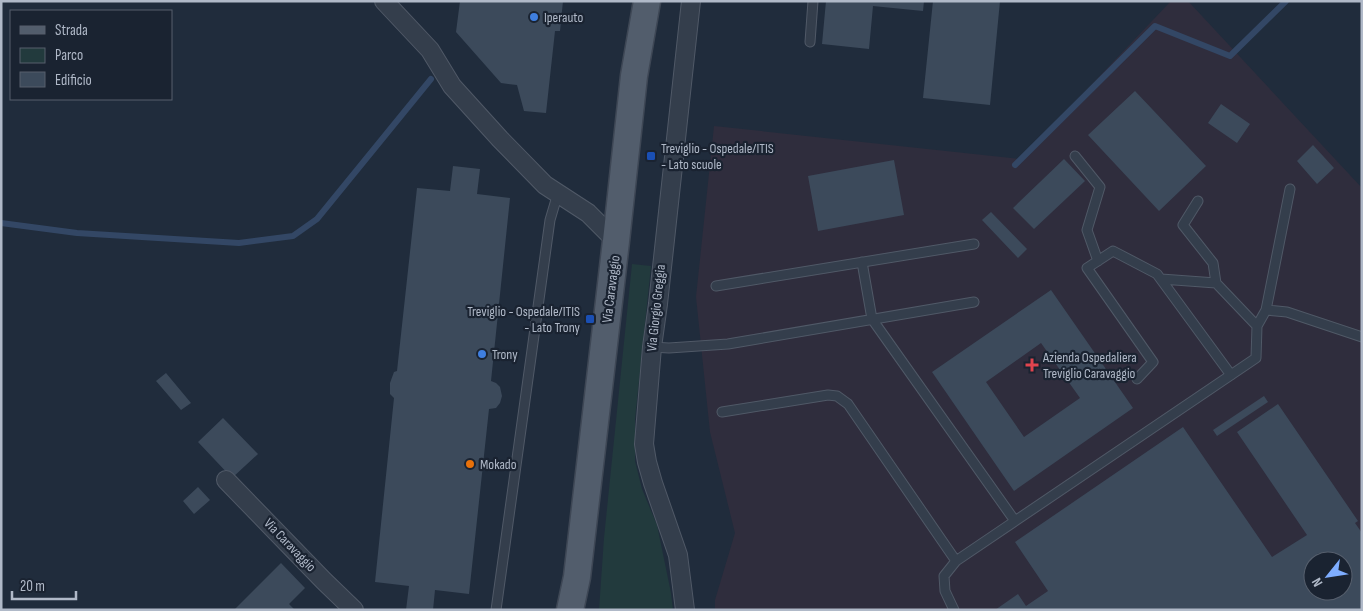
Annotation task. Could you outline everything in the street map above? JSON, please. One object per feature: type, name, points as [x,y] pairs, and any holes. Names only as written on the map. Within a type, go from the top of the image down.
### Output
[{"type":"main road","name":"Via Caravaggio","points":[[570,610],[577,577],[634,76],[647,1]]},
{"type":"main road","name":"Via Caravaggio","points":[[577,577],[577,610]]},
{"type":"street","points":[[384,1],[430,50],[452,86],[500,139],[545,185],[588,212],[616,241]]},
{"type":"street","name":"Via Giorgio Greggia","points":[[685,610],[678,555],[646,462],[644,444],[652,346],[692,1]]},
{"type":"street","points":[[588,212],[620,206]]},
{"type":"street","name":"Via Caravaggio","points":[[226,480],[354,610]]},
{"type":"lane","points":[[810,42],[813,1]]},
{"type":"lane","points":[[1075,156],[1100,187],[1087,230],[1098,261]]},
{"type":"lane","points":[[954,610],[945,591],[944,576],[956,561],[1256,358],[1257,326],[1266,310],[1290,189]]},
{"type":"lane","points":[[496,610],[550,220],[558,193]]},
{"type":"lane","points":[[1198,202],[1183,226],[1213,262],[1216,283],[1257,326]]},
{"type":"lane","points":[[716,286],[974,244]]},
{"type":"lane","points":[[1137,379],[1153,362],[1087,268],[1113,251],[1157,274],[1231,375]]},
{"type":"lane","points":[[862,262],[872,319],[1015,521]]},
{"type":"lane","points":[[1161,279],[1216,283]]},
{"type":"lane","points":[[652,346],[669,348],[728,344],[974,302]]},
{"type":"lane","points":[[1266,310],[1287,312],[1362,338]]},
{"type":"lane","points":[[722,412],[828,395],[837,396],[848,404],[956,561]]},
{"type":"shaded area","name":"Azienda Ospedaliera Treviglio Caravaggio","points":[[1171,1],[1188,1],[1362,188],[1362,610],[715,610],[715,600],[735,533],[710,432],[696,297],[714,126],[1021,159]]},
{"type":"green space","points":[[632,264],[651,266],[635,419],[635,461],[642,489],[657,525],[673,610],[599,610],[604,538]]},
{"type":"building","points":[[460,1],[563,1],[560,31],[555,31],[546,113],[524,111],[517,85],[501,83],[456,32]]},
{"type":"building","points":[[826,1],[924,1],[923,11],[873,6],[869,49],[822,44]]},
{"type":"building","points":[[933,1],[1000,1],[990,105],[923,98]]},
{"type":"building","points":[[1135,91],[1206,166],[1159,211],[1088,135]]},
{"type":"building","points":[[1221,104],[1250,124],[1237,143],[1208,123]]},
{"type":"building","points":[[1313,145],[1334,168],[1317,184],[1297,161]]},
{"type":"building","points":[[1064,159],[1085,181],[1034,229],[1013,208]]},
{"type":"building","points":[[894,160],[904,215],[818,231],[808,176]]},
{"type":"building","points":[[453,166],[480,169],[477,194],[510,198],[491,381],[500,387],[502,396],[496,408],[489,409],[469,594],[435,590],[433,610],[406,610],[409,586],[375,582],[394,398],[390,394],[390,383],[394,372],[397,371],[417,188],[450,191]]},
{"type":"building","points":[[991,212],[1027,249],[1018,258],[982,220]]},
{"type":"building","points":[[1051,290],[1133,408],[1014,491],[932,372]],"holes":[[[1041,343],[1080,398],[1024,437],[986,382]]]},
{"type":"building","points":[[166,373],[191,403],[181,410],[156,381]]},
{"type":"building","points":[[1264,396],[1268,402],[1217,436],[1213,430]]},
{"type":"building","points":[[1278,404],[1358,521],[1355,523],[1362,533],[1362,610],[995,610],[1018,594],[1026,606],[1048,591],[1015,542],[1183,427],[1272,557],[1307,535],[1237,432]]},
{"type":"building","points":[[223,418],[258,454],[232,478],[198,442]]},
{"type":"building","points":[[198,487],[210,500],[194,514],[183,501]]},
{"type":"building","points":[[281,563],[305,588],[289,604],[295,610],[234,610]]},
{"type":"waterway","points":[[1015,165],[1155,26],[1230,56],[1286,1]]},
{"type":"waterway","points":[[1,223],[77,233],[239,243],[293,236],[317,219],[431,79]]},
{"type":"place","name":"Iperauto","points":[[534,17]]},
{"type":"place","name":"Treviglio - Ospedale/ITIS - Lato scuole","points":[[651,156]]},
{"type":"place","name":"Treviglio - Ospedale/ITIS - Lato Trony","points":[[590,319]]},
{"type":"place","name":"Trony","points":[[482,354]]},
{"type":"place","name":"Azienda Ospedaliera Treviglio Caravaggio","points":[[1032,365]]},
{"type":"place","name":"Mokado","points":[[470,464]]}]
